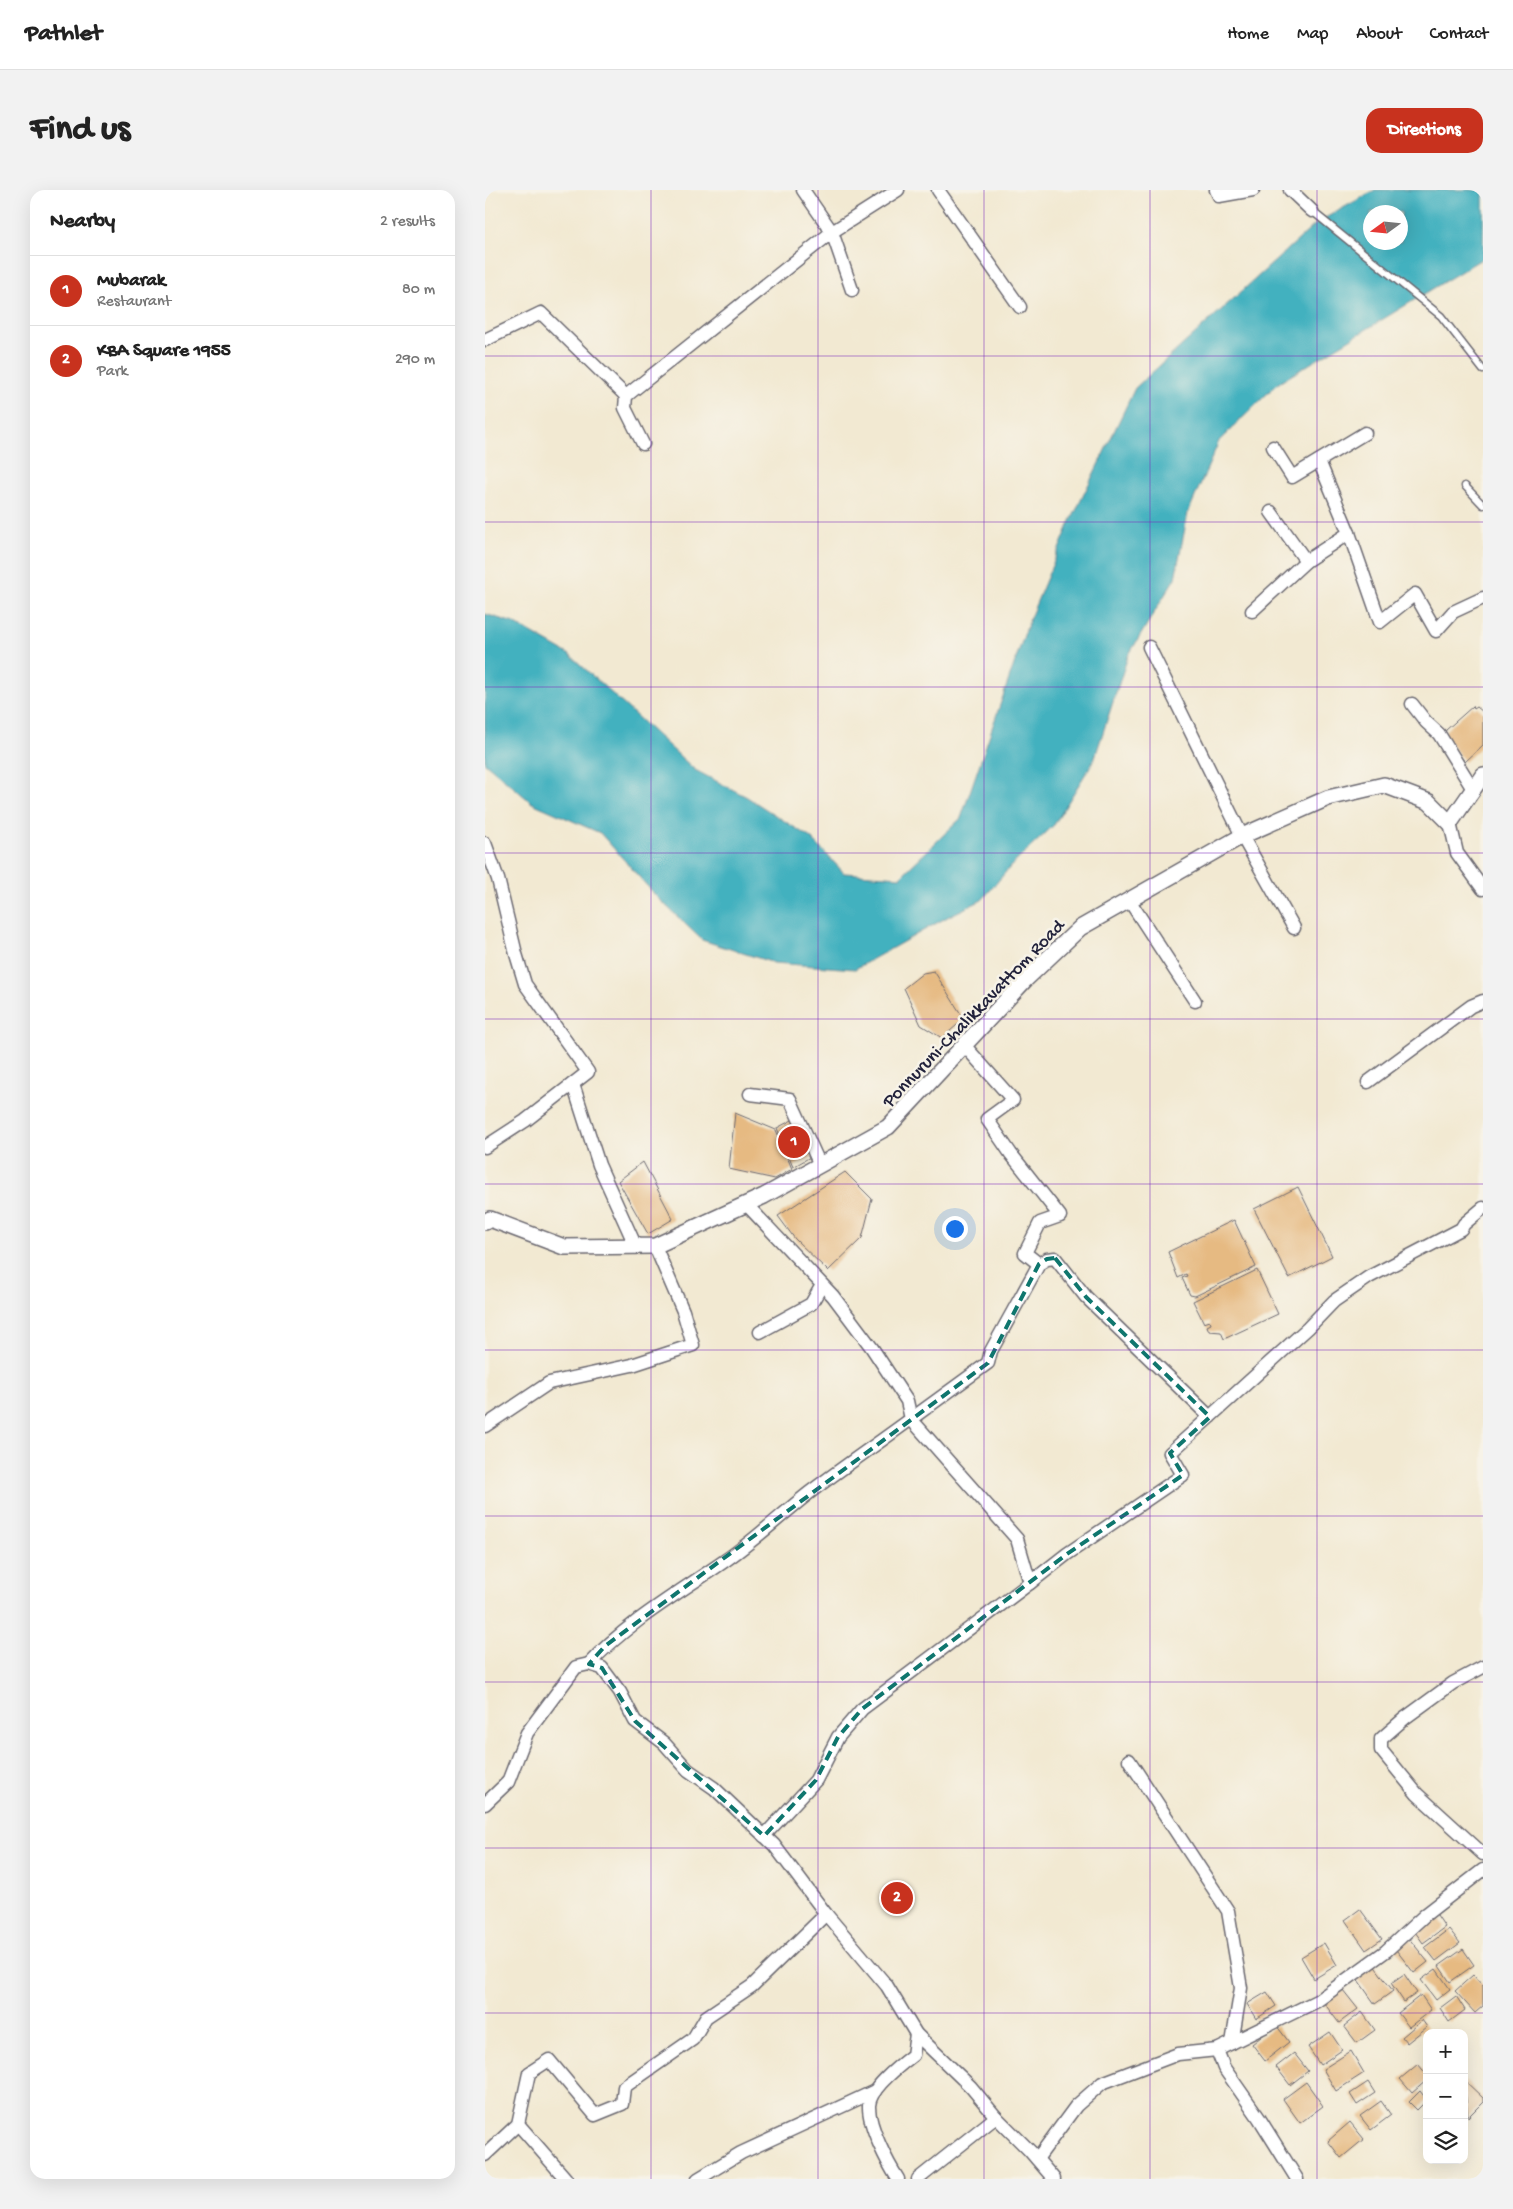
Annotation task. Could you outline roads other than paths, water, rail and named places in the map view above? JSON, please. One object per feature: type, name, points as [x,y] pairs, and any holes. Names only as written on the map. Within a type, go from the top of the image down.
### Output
[{"type":"street","points":[[803,190],[831,232],[852,290]]},
{"type":"street","points":[[643,444],[625,408],[626,396],[831,232],[897,190]]},
{"type":"street","points":[[938,190],[1019,307]]},
{"type":"street","points":[[1216,190],[1219,196],[1253,190]]},
{"type":"street","points":[[1290,190],[1312,211]]},
{"type":"street","points":[[485,340],[541,313],[626,396]]},
{"type":"street","points":[[1273,447],[1292,477],[1365,433]]},
{"type":"street","points":[[1319,461],[1349,533],[1381,622],[1415,594],[1437,630],[1453,612],[1483,598]]},
{"type":"street","points":[[1271,512],[1306,560]]},
{"type":"street","points":[[1252,611],[1306,560],[1349,533]]},
{"type":"street","points":[[1149,647],[1243,836],[1294,928]]},
{"type":"street","points":[[1412,704],[1426,722],[1439,734],[1473,789]]},
{"type":"street","points":[[1483,776],[1449,823],[1457,853],[1483,889]]},
{"type":"street","name":"Ponnuruni-Chalikkavattom Road","points":[[485,1222],[489,1219],[564,1247],[655,1246],[746,1204],[889,1127],[1025,980],[1080,928],[1243,836],[1328,798],[1384,786],[1429,802],[1449,823]]},
{"type":"street","points":[[485,843],[498,879],[525,984],[588,1072],[525,1121],[485,1147]]},
{"type":"street","points":[[1129,900],[1195,1001]]},
{"type":"street","points":[[1367,1082],[1471,1006],[1483,1001]]},
{"type":"street","points":[[964,1045],[1013,1100],[987,1119],[1011,1154],[1060,1216],[1040,1223],[1025,1253],[1039,1264]]},
{"type":"street","points":[[573,1084],[599,1165],[636,1246]]},
{"type":"street","points":[[750,1094],[790,1098],[820,1165]]},
{"type":"street","points":[[746,1204],[822,1285],[872,1348],[907,1401],[911,1420],[1017,1539],[1030,1583]]},
{"type":"street","points":[[765,1836],[816,1780],[837,1738],[862,1709],[1067,1554],[1183,1475],[1170,1453],[1308,1328],[1335,1301],[1369,1277],[1461,1229],[1464,1224],[1483,1208]]},
{"type":"street","points":[[485,1426],[549,1383],[632,1365],[693,1345],[683,1312],[655,1246]]},
{"type":"street","points":[[589,1664],[605,1646],[623,1632],[659,1605],[727,1560],[810,1492],[988,1363],[991,1350],[1039,1264],[1047,1259],[1055,1258],[1086,1296],[1210,1417]]},
{"type":"street","points":[[760,1332],[811,1304],[822,1285]]},
{"type":"street","points":[[485,1804],[508,1782],[527,1733],[576,1667],[589,1664],[603,1668],[620,1692],[635,1721],[664,1743],[688,1770],[714,1788],[774,1845],[825,1914],[887,1986],[916,2034],[971,2088],[996,2117],[1037,2158],[1054,2179]]},
{"type":"street","points":[[1483,1667],[1453,1684],[1405,1718],[1381,1739],[1381,1750],[1417,1794],[1483,1854]]},
{"type":"street","points":[[1129,1760],[1228,1911],[1241,1988],[1232,2043]]},
{"type":"street","points":[[1037,2158],[1076,2106],[1102,2083],[1178,2054],[1217,2050],[1317,2001],[1386,1951],[1425,1914],[1483,1870]]},
{"type":"street","points":[[485,2155],[519,2124],[529,2073],[549,2060],[595,2115],[622,2104],[624,2087],[693,2039],[706,2017],[752,1986],[825,1914]]},
{"type":"street","points":[[898,2179],[888,2163],[876,2132],[869,2106],[875,2091],[895,2068],[913,2055],[916,2034]]},
{"type":"street","points":[[1217,2050],[1224,2068],[1259,2118],[1297,2179]]},
{"type":"street","points":[[698,2179],[741,2152],[875,2091]]},
{"type":"street","points":[[917,2179],[996,2117]]},
{"type":"street","points":[[519,2124],[566,2179]]},
{"type":"lane","points":[[1312,211],[1441,316],[1483,370]]},
{"type":"lane","points":[[1465,486],[1483,505]]},
{"type":"water","points":[[1375,190],[1483,190],[1483,258],[1277,384],[1219,441],[1188,513],[1175,578],[1128,656],[1094,760],[1054,825],[1010,867],[982,900],[951,915],[855,969],[774,963],[702,940],[657,897],[600,833],[532,803],[485,763],[485,614],[514,623],[570,655],[695,770],[747,797],[811,838],[844,873],[900,877],[961,818],[1030,618],[1070,523],[1135,388],[1318,222]]},
{"type":"place","name":"Mubarak","points":[[794,1142]]},
{"type":"place","name":"KBA Square 1955","points":[[897,1898]]}]
